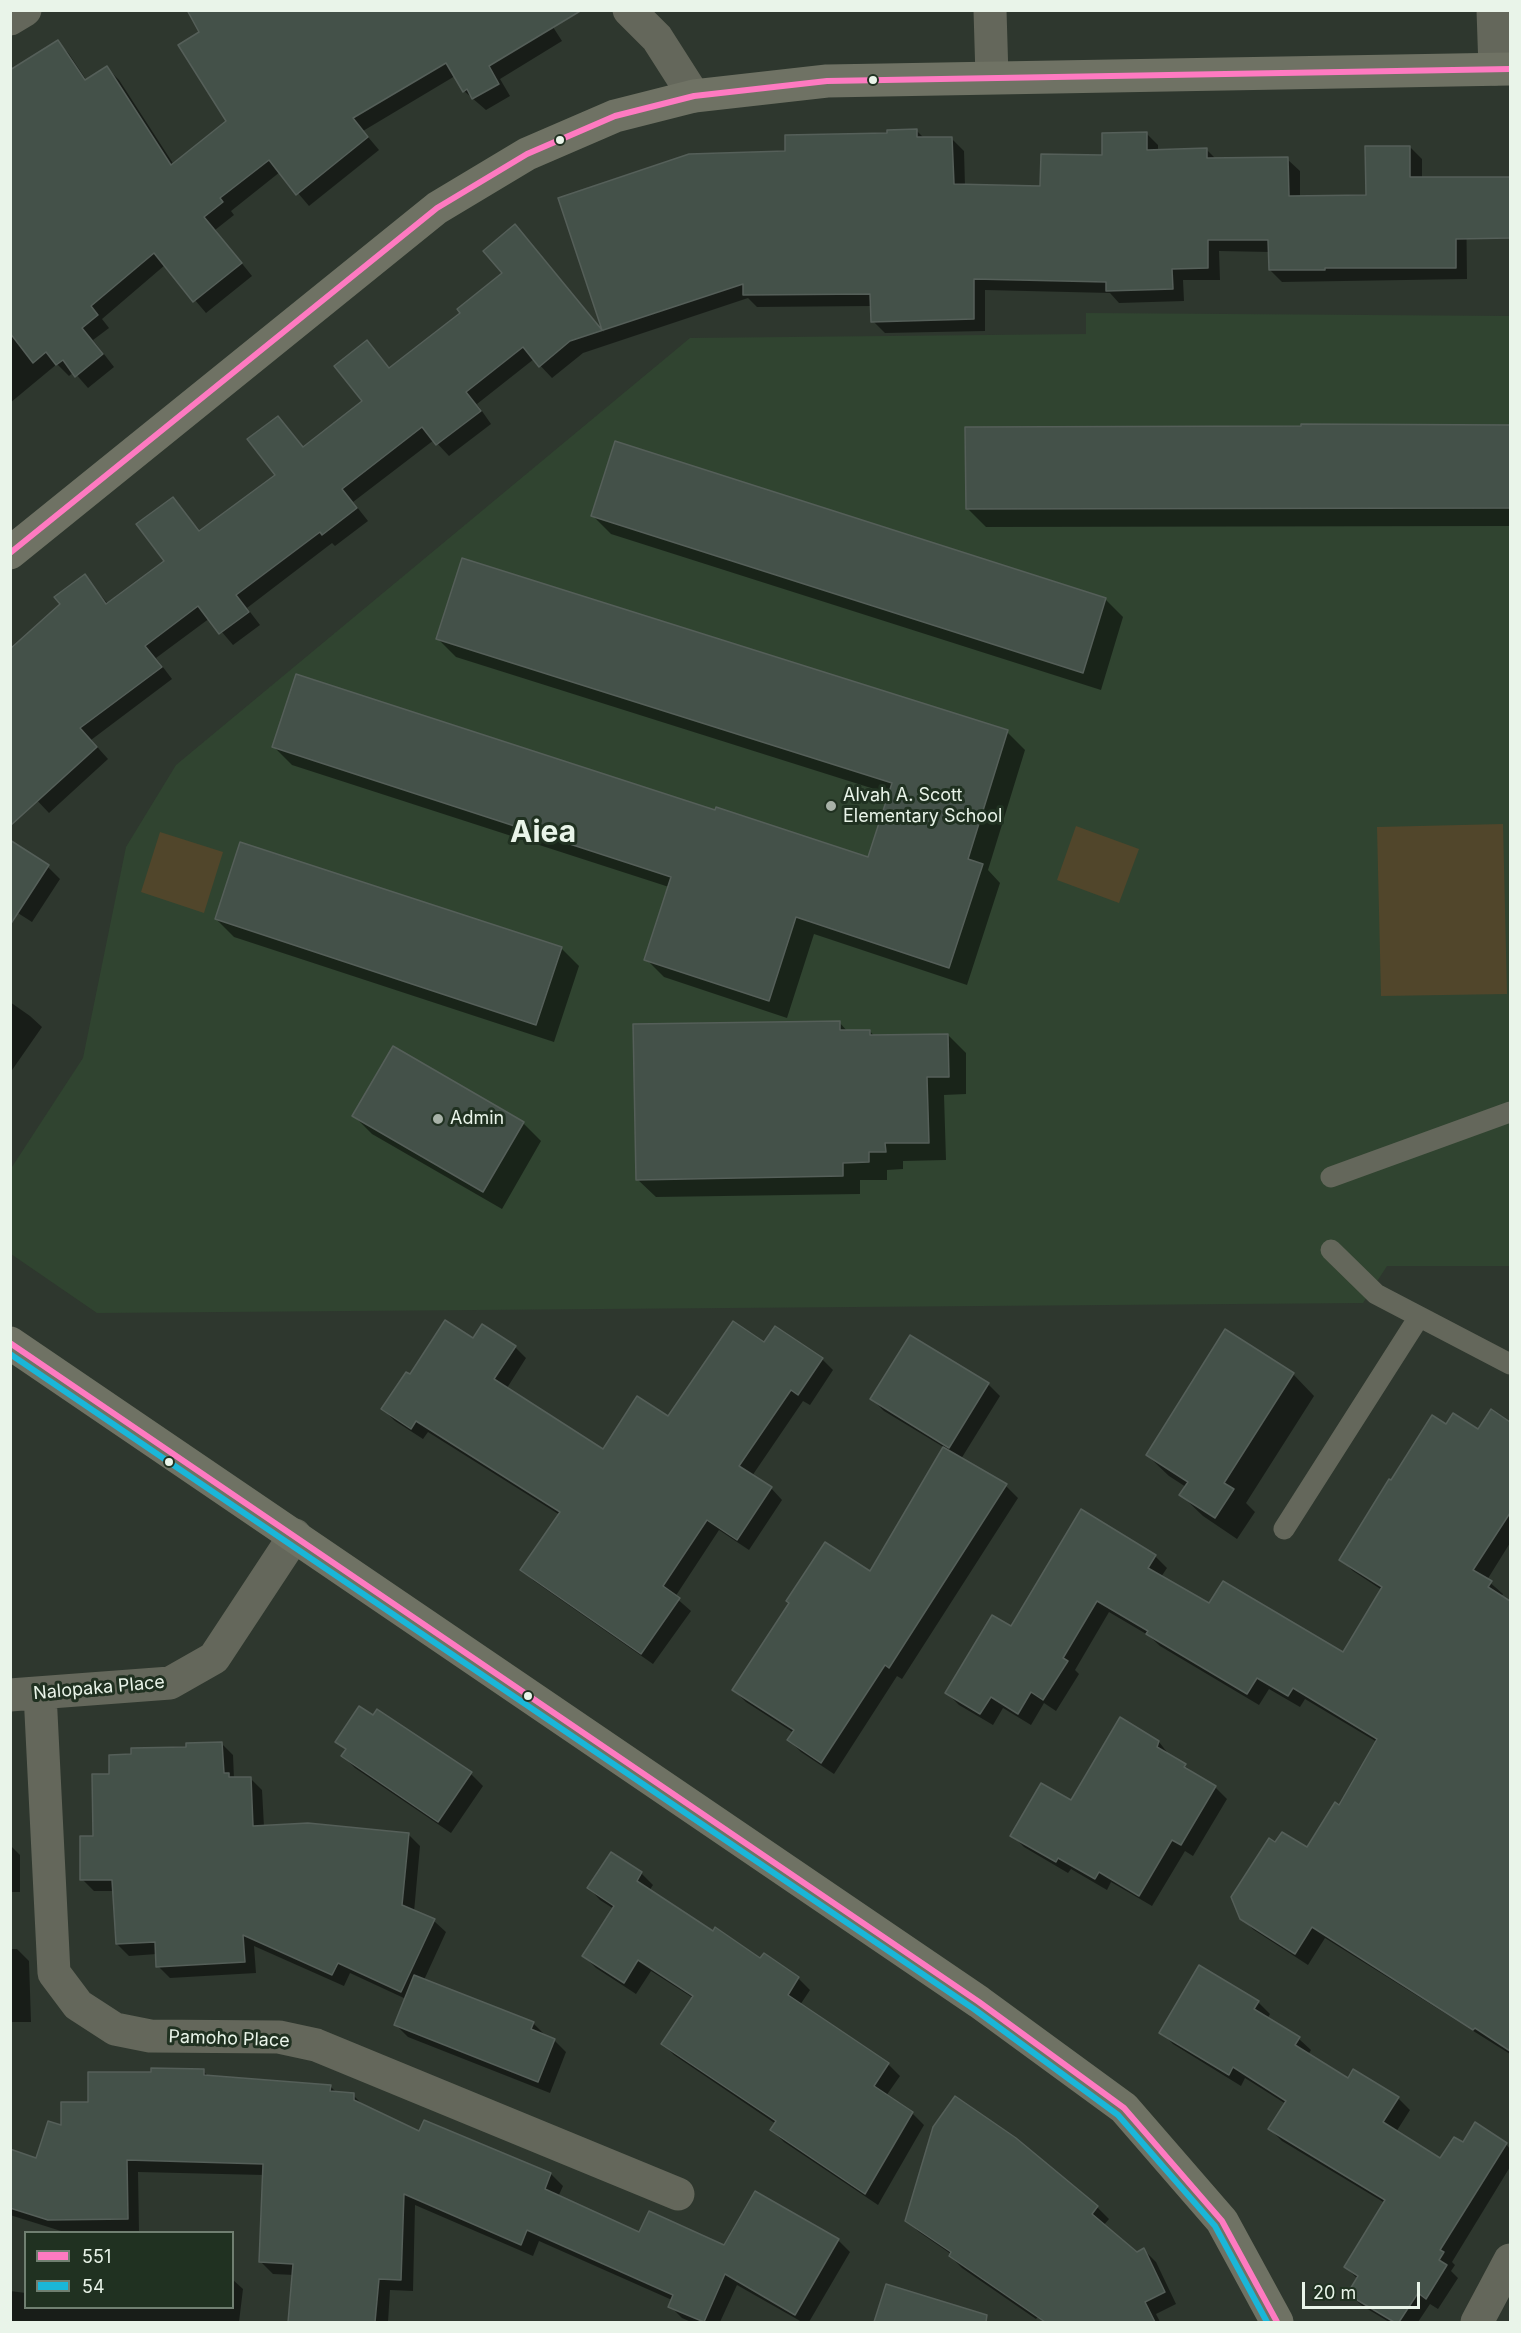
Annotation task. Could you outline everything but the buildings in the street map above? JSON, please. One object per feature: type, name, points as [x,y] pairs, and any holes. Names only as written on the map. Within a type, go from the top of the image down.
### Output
[{"type":"street","points":[[10,19],[25,10]]},
{"type":"street","points":[[629,10],[657,38],[694,96]]},
{"type":"street","points":[[990,10],[992,77]]},
{"type":"street","points":[[10,553],[437,208],[527,154],[615,116],[694,96],[827,81],[1503,69],[1493,10]]},
{"type":"street","points":[[10,1343],[979,2002],[1124,2108],[1222,2221],[1277,2322]]},
{"type":"street","name":"Nalopaka Place","points":[[25,1694],[170,1683],[213,1658],[295,1535]]},
{"type":"street","name":"Pamoho Place","points":[[25,1694],[54,1973],[78,2005],[115,2029],[150,2036],[279,2037],[316,2045],[678,2194]]},
{"type":"street","points":[[1477,2322],[1510,2260]]},
{"type":"lane","points":[[1331,1176],[1510,1112]]},
{"type":"lane","points":[[1331,1250],[1376,1294],[1510,1364]]},
{"type":"lane","points":[[1284,1529],[1419,1317]]},
{"type":"shaded area","name":"Alvah A. Scott Elementary School","points":[[1086,313],[1510,316],[1510,1266],[1387,1266],[1363,1303],[97,1313],[11,1254],[10,1170],[83,1058],[126,847],[176,765],[690,338],[1086,334]]},
{"type":"shaded area","points":[[1503,824],[1507,994],[1381,996],[1377,827]]},
{"type":"shaded area","points":[[1076,826],[1139,849],[1119,903],[1057,880]]},
{"type":"shaded area","points":[[160,832],[223,852],[204,913],[141,892]]},
{"type":"transit line","name":"551","points":[[10,553],[437,208],[527,154],[615,116],[694,96],[827,81],[1510,69]]},
{"type":"transit line","name":"551","points":[[10,1343],[979,2002],[1124,2108],[1222,2221],[1277,2322]]},
{"type":"transit line","name":"54","points":[[10,1354],[974,2009],[1118,2115],[1215,2226],[1267,2322]]},
{"type":"place","name":"Alvah A. Scott Elementary School","points":[[831,806]]},
{"type":"place","name":"Admin","points":[[438,1119]]},
{"type":"district","name":"Aiea","points":[[543,833]]}]
